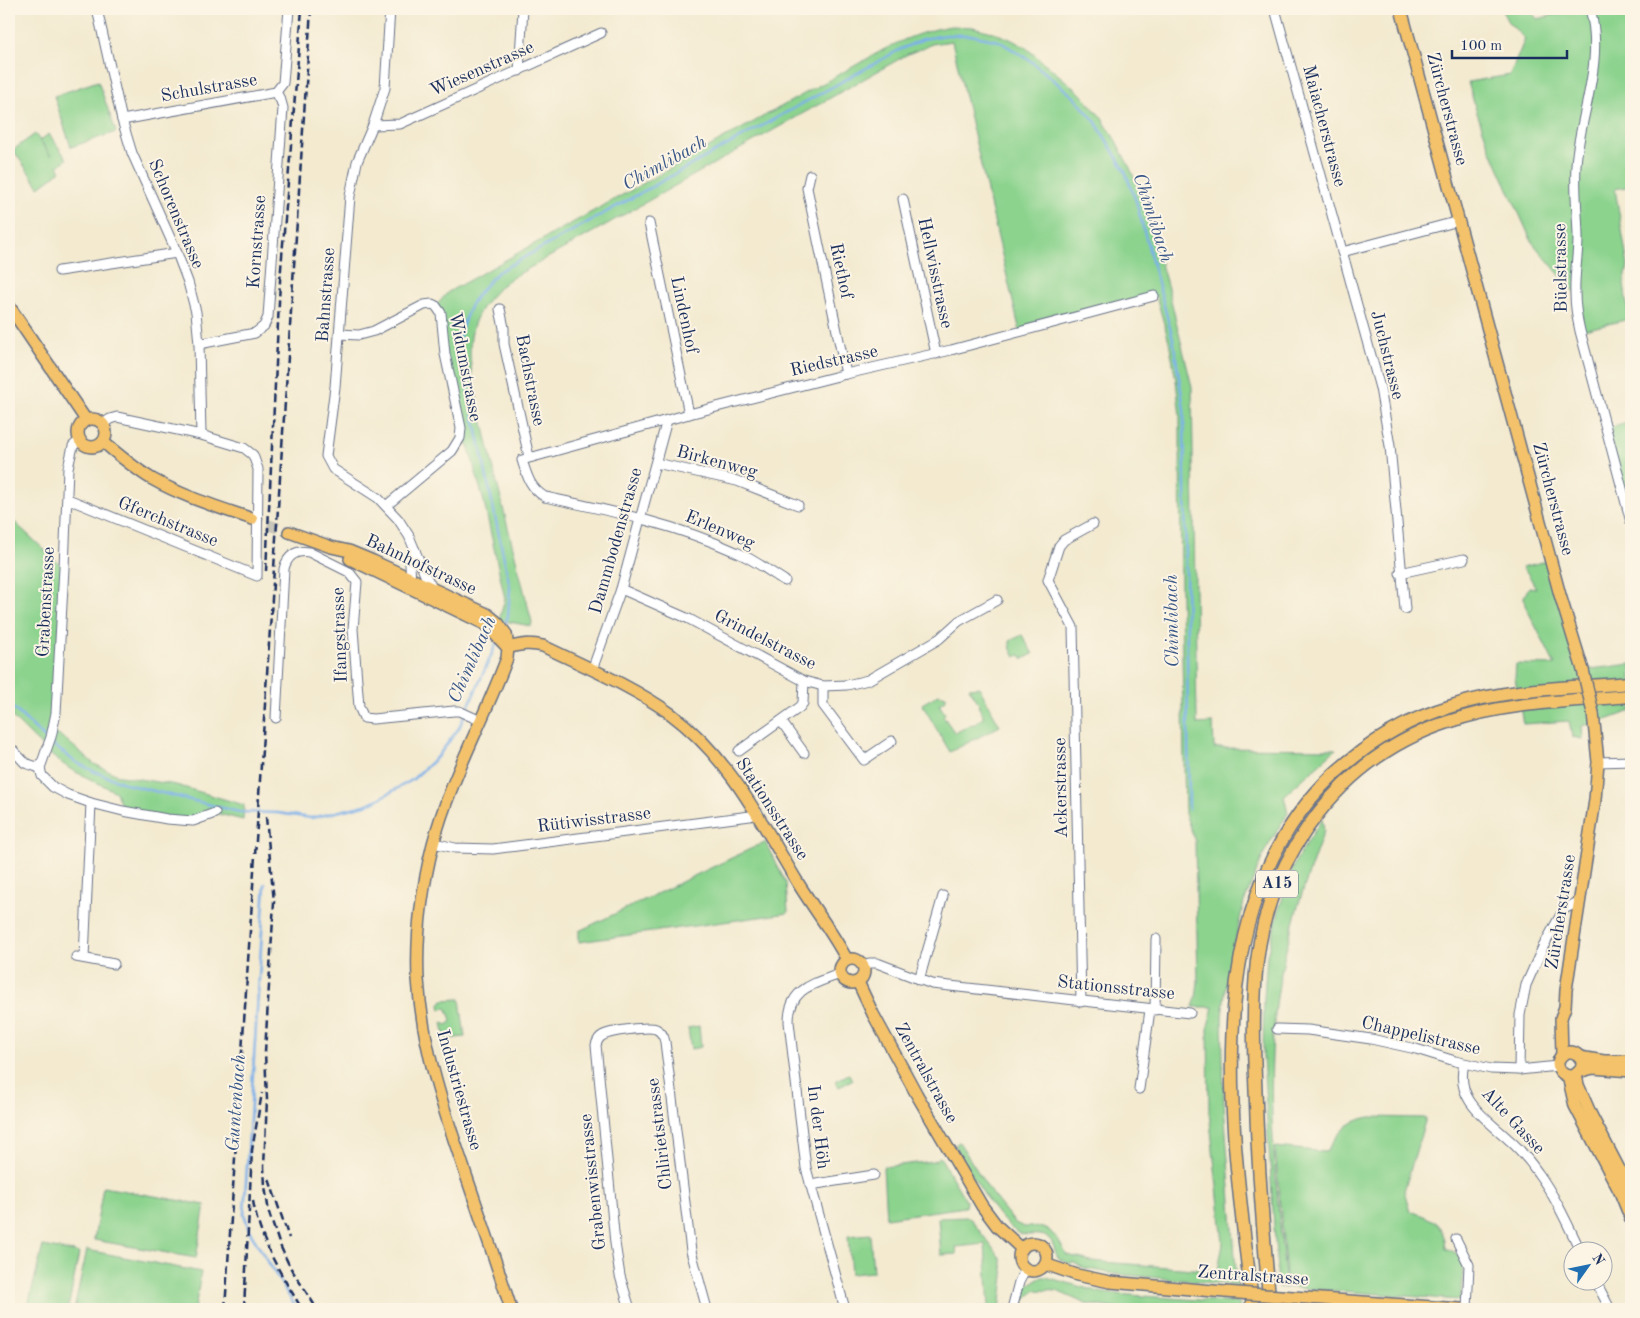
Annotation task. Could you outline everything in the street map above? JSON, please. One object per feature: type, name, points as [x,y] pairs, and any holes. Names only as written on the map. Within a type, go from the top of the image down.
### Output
[{"type":"highway","name":"A15","points":[[1253,1309],[1243,1225],[1234,1115],[1232,1052],[1234,1011],[1242,956],[1252,912],[1270,862],[1286,833],[1318,790],[1344,766],[1385,735],[1416,719],[1450,706],[1492,696],[1631,683]]},
{"type":"highway","name":"A15","points":[[1270,1309],[1256,1115],[1255,982],[1259,947],[1267,911],[1282,871],[1295,845],[1319,810],[1356,773],[1390,749],[1426,730],[1456,719],[1493,710],[1631,696]]},
{"type":"main road","name":"Zürcherstrasse","points":[[1402,9],[1560,595],[1583,670],[1593,713],[1598,762],[1594,816],[1565,1007],[1568,1018],[1568,1058],[1581,1065],[1574,1074]]},
{"type":"main road","points":[[9,306],[86,420]]},
{"type":"main road","points":[[86,420],[97,420],[103,424],[106,435],[103,442],[93,447],[85,446],[78,436],[79,427],[86,420]]},
{"type":"main road","points":[[103,442],[141,472],[168,487],[252,519]]},
{"type":"main road","name":"Bahnhofstrasse","points":[[289,532],[330,547],[349,551],[388,568],[408,584],[433,589],[487,614],[502,636]]},
{"type":"main road","name":"Bahnhofstrasse","points":[[330,547],[346,557],[408,584],[476,619],[502,636]]},
{"type":"main road","name":"Stationsstrasse","points":[[502,636],[523,644],[533,643],[543,646],[641,694],[672,715],[709,749],[723,764],[758,813],[790,870],[847,960]]},
{"type":"main road","name":"Industriestrasse","points":[[502,636],[506,662],[476,719],[449,794],[424,884],[419,923],[418,979],[421,1014],[436,1087],[512,1309]]},
{"type":"main road","points":[[847,960],[858,960],[863,966],[864,975],[858,982],[849,983],[840,974],[842,964],[847,960]]},
{"type":"main road","name":"Zentralstrasse","points":[[858,982],[917,1094],[982,1206],[997,1226],[1022,1249]]},
{"type":"main road","points":[[1631,1061],[1568,1058],[1561,1072],[1574,1074],[1593,1068],[1631,1071]]},
{"type":"main road","points":[[1574,1074],[1592,1115],[1631,1192]]},
{"type":"main road","points":[[1574,1074],[1576,1106],[1620,1192],[1631,1218]]},
{"type":"main road","points":[[1030,1243],[1041,1245],[1047,1254],[1045,1264],[1042,1268],[1034,1271],[1026,1268],[1020,1262],[1019,1257],[1022,1249],[1030,1243]]},
{"type":"main road","name":"Zentralstrasse","points":[[1045,1264],[1077,1275],[1110,1282],[1461,1309]]},
{"type":"street","name":"Schorenstrasse","points":[[97,9],[122,120],[132,153],[177,253],[188,282],[196,312],[202,435]]},
{"type":"street","name":"Schulstrasse","points":[[122,120],[276,92],[283,83],[289,9]]},
{"type":"street","name":"Bahnstrasse","points":[[390,9],[386,88],[357,162],[350,196],[332,420],[326,456],[333,469],[378,498],[402,524],[415,550],[426,579],[433,589]]},
{"type":"street","points":[[519,71],[523,9]]},
{"type":"street","name":"Maiacherstrasse","points":[[1274,9],[1342,252]]},
{"type":"street","name":"Büelstrasse","points":[[1590,9],[1595,38],[1595,59],[1577,156],[1578,242],[1575,291],[1576,309],[1631,522]]},
{"type":"street","name":"Wiesenstrasse","points":[[373,125],[400,124],[601,33]]},
{"type":"street","name":"Kornstrasse","points":[[199,344],[255,332],[264,326],[268,317],[283,108],[276,92]]},
{"type":"street","name":"Riethof","points":[[810,175],[808,188],[846,374]]},
{"type":"street","name":"Hellwisstrasse","points":[[903,199],[936,354]]},
{"type":"street","points":[[1342,252],[1458,221]]},
{"type":"street","name":"Lindenhof","points":[[649,223],[689,414]]},
{"type":"street","name":"Juchstrasse","points":[[1342,252],[1368,342],[1385,412],[1390,446],[1400,573],[1405,609]]},
{"type":"street","points":[[59,271],[177,253]]},
{"type":"street","name":"Riedstrasse","points":[[526,459],[689,414],[846,374],[936,354],[1154,296]]},
{"type":"street","name":"Widumstrasse","points":[[339,334],[359,335],[374,332],[424,305],[432,304],[441,313],[445,354],[461,428],[460,438],[452,451],[386,506]]},
{"type":"street","name":"Bachstrasse","points":[[500,309],[504,328],[504,344],[529,480],[537,492],[546,497],[639,517]]},
{"type":"street","points":[[103,424],[117,417],[202,435]]},
{"type":"street","name":"Dammbodenstrasse","points":[[592,670],[621,589],[639,517],[667,420]]},
{"type":"street","name":"Gferchstrasse","points":[[68,499],[257,576],[258,469],[253,455],[244,448],[202,435]]},
{"type":"street","name":"Grabenstrasse","points":[[40,768],[51,737],[56,713],[68,499],[68,468],[73,446],[80,440]]},
{"type":"street","name":"Birkenweg","points":[[656,463],[737,481],[798,505]]},
{"type":"street","name":"Erlenweg","points":[[639,517],[686,531],[738,552],[785,581]]},
{"type":"street","name":"Ackerstrasse","points":[[1080,1002],[1074,627],[1043,580],[1059,546],[1064,540],[1094,524]]},
{"type":"street","points":[[408,584],[410,564],[415,550]]},
{"type":"street","name":"Ifangstrasse","points":[[276,718],[284,569],[288,558],[304,551],[349,572],[357,582],[353,629],[359,707],[364,718],[373,719],[459,712],[476,719]]},
{"type":"street","points":[[1400,573],[1464,559]]},
{"type":"street","points":[[388,568],[399,568],[410,564]]},
{"type":"street","points":[[408,584],[416,576],[421,564]]},
{"type":"street","name":"Grindelstrasse","points":[[621,589],[689,619],[804,681],[822,686],[847,685],[868,680],[940,638],[959,621],[998,600]]},
{"type":"street","points":[[739,752],[800,707],[803,703],[804,681]]},
{"type":"street","points":[[822,686],[823,705],[864,760],[892,741]]},
{"type":"street","points":[[781,721],[804,753]]},
{"type":"street","points":[[9,746],[25,762],[40,768],[42,776],[53,787],[68,795],[91,803],[132,813],[193,821],[215,813]]},
{"type":"street","points":[[1598,762],[1631,761]]},
{"type":"street","points":[[91,803],[80,957],[114,964]]},
{"type":"street","name":"Rütiwisstrasse","points":[[434,844],[455,848],[493,849],[750,816],[758,813]]},
{"type":"street","points":[[918,980],[944,896]]},
{"type":"street","points":[[1519,1070],[1520,1015],[1529,977],[1564,909],[1580,902]]},
{"type":"street","points":[[1139,1089],[1152,1010],[1156,938]]},
{"type":"street","name":"Stationsstrasse","points":[[863,966],[869,963],[877,963],[932,984],[1190,1013]]},
{"type":"street","name":"In der Höh","points":[[840,974],[806,988],[797,994],[790,1008],[789,1022],[805,1162],[845,1309]]},
{"type":"street","name":"Chlirietstrasse","points":[[596,1051],[596,1045],[600,1037],[608,1033],[648,1028],[659,1030],[664,1036],[691,1250],[708,1309]]},
{"type":"street","name":"Chappelistrasse","points":[[1277,1029],[1315,1031],[1370,1039],[1416,1049],[1464,1064],[1491,1069],[1519,1070],[1568,1058]]},
{"type":"street","name":"Grabenwisstrasse","points":[[596,1051],[615,1239],[620,1276],[630,1309]]},
{"type":"street","name":"Alte Gasse","points":[[1464,1064],[1461,1080],[1471,1103],[1482,1117],[1521,1150],[1539,1175],[1575,1240]]},
{"type":"street","points":[[810,1185],[874,1175]]},
{"type":"street","points":[[1456,1239],[1469,1265],[1467,1309]]},
{"type":"street","points":[[1012,1309],[1019,1282],[1026,1268]]},
{"type":"street","points":[[1600,1290],[1610,1309]]},
{"type":"green space","points":[[1501,9],[1527,9],[1538,19],[1564,12],[1564,9],[1631,9],[1631,186],[1615,189],[1628,266],[1624,284],[1629,319],[1580,331],[1575,291],[1532,242],[1490,149],[1468,82],[1510,75],[1525,39],[1508,22]]},
{"type":"green space","points":[[951,26],[973,27],[1010,39],[1025,47],[1079,92],[1101,117],[1116,141],[1142,197],[1169,292],[1192,387],[1197,724],[1213,723],[1214,748],[1336,749],[1284,796],[1288,813],[1265,851],[1244,902],[1227,977],[1222,1016],[1224,1105],[1237,1285],[1115,1274],[1084,1268],[1072,1262],[1071,1264],[1062,1260],[1056,1254],[1051,1241],[1047,1237],[1020,1234],[1008,1225],[991,1205],[955,1145],[959,1142],[991,1193],[1015,1223],[1024,1227],[1039,1227],[1049,1230],[1067,1255],[1090,1261],[1218,1271],[1223,1243],[1209,1112],[1208,1026],[1213,1007],[1193,1007],[1198,982],[1195,841],[1185,814],[1180,416],[1169,341],[1156,296],[1020,332],[952,41],[932,44],[908,54],[510,279],[484,304],[476,320],[471,337],[471,370],[532,622],[531,626],[499,620],[505,599],[484,502],[469,448],[461,428],[436,306],[448,292],[883,50],[917,35]]},
{"type":"green space","points":[[98,81],[116,132],[71,147],[54,96]]},
{"type":"green space","points":[[35,134],[51,156],[40,140],[49,134],[67,159],[58,166],[61,171],[39,187],[13,150]]},
{"type":"green space","points":[[1631,422],[1631,522],[1606,429]]},
{"type":"green space","points":[[9,517],[64,568],[52,732],[65,739],[94,764],[120,776],[176,785],[244,805],[243,820],[215,813],[193,821],[123,811],[116,792],[70,769],[52,756],[9,714]]},
{"type":"green space","points":[[1551,560],[1583,670],[1631,664],[1631,711],[1582,726],[1583,739],[1572,737],[1569,721],[1523,724],[1515,678],[1516,664],[1555,665],[1525,605],[1524,597],[1529,587],[1536,588],[1522,567]]},
{"type":"green space","points":[[1022,635],[1033,654],[1023,659],[1020,655],[1015,657],[1010,647],[1010,641]]},
{"type":"green space","points":[[979,687],[1000,726],[950,752],[922,704],[939,694],[946,696],[946,700],[939,704],[945,714],[943,716],[955,733],[973,725],[984,717],[978,706],[980,705],[969,688]]},
{"type":"green space","points":[[1322,819],[1324,831],[1300,899],[1287,944],[1278,991],[1272,1049],[1271,1083],[1274,1152],[1286,1288],[1278,1287],[1263,1057],[1267,956],[1280,906],[1295,862]]},
{"type":"green space","points":[[765,842],[786,883],[788,913],[579,942],[579,931]]},
{"type":"green space","points":[[460,999],[465,1037],[445,1039],[442,1022],[447,1025],[451,1020],[447,1009],[441,1010],[440,1004],[443,1000]]},
{"type":"green space","points":[[699,1026],[701,1047],[691,1049],[688,1028]]},
{"type":"green space","points":[[849,1074],[852,1080],[839,1087],[835,1081]]},
{"type":"green space","points":[[1370,1117],[1426,1118],[1404,1191],[1410,1211],[1436,1223],[1443,1233],[1446,1249],[1462,1257],[1463,1282],[1460,1300],[1287,1287],[1275,1147],[1326,1152],[1335,1139],[1349,1125],[1355,1121]]},
{"type":"green space","points":[[940,1157],[966,1201],[965,1207],[886,1218],[883,1167],[934,1161]]},
{"type":"green space","points":[[103,1187],[205,1205],[196,1258],[94,1240]]},
{"type":"green space","points":[[969,1217],[1001,1259],[1004,1276],[1000,1309],[966,1309],[989,1307],[985,1244],[956,1247],[957,1254],[941,1255],[938,1218]]},
{"type":"green space","points":[[870,1234],[873,1272],[851,1274],[848,1236]]},
{"type":"green space","points":[[43,1246],[79,1253],[68,1309],[27,1309]]},
{"type":"green space","points":[[87,1250],[201,1272],[195,1309],[74,1309]]},
{"type":"green space","points":[[1042,1277],[1103,1293],[1239,1303],[1240,1309],[1120,1309],[1086,1304],[1057,1291],[1036,1290],[1025,1299],[1023,1309],[1016,1309],[1023,1285],[1026,1286]]},
{"type":"waterway","name":"Chimlibach","points":[[504,626],[508,616],[510,587],[458,341],[468,311],[482,289],[498,272],[899,50],[923,39],[946,35],[971,35],[999,41],[1032,62],[1074,97],[1095,121],[1125,171],[1136,201],[1173,339],[1184,410],[1189,810]]},
{"type":"waterway","name":"Chimlibach","points":[[52,744],[74,761],[93,771],[130,785],[239,812],[278,813],[311,818],[320,816],[365,805],[377,800],[412,780],[438,756],[459,728],[497,642]]},
{"type":"waterway","name":"Chimlibach","points":[[9,704],[47,740]]},
{"type":"waterway","name":"Guntenbach","points":[[265,884],[244,1214],[251,1234],[297,1309]]},
{"type":"tunnel","points":[[252,519],[289,532]]},
{"type":"railway","points":[[266,571],[280,281],[302,9]]},
{"type":"railway","points":[[225,1309],[311,9]]},
{"type":"railway","points":[[266,817],[274,902],[265,1052],[267,1099],[265,1186],[269,1213],[279,1243],[290,1267],[317,1309]]},
{"type":"railway","points":[[244,1309],[252,1150],[262,1093]]},
{"type":"railway","points":[[269,1179],[289,1238]]},
{"type":"railway","points":[[253,1201],[266,1244],[302,1309]]}]
